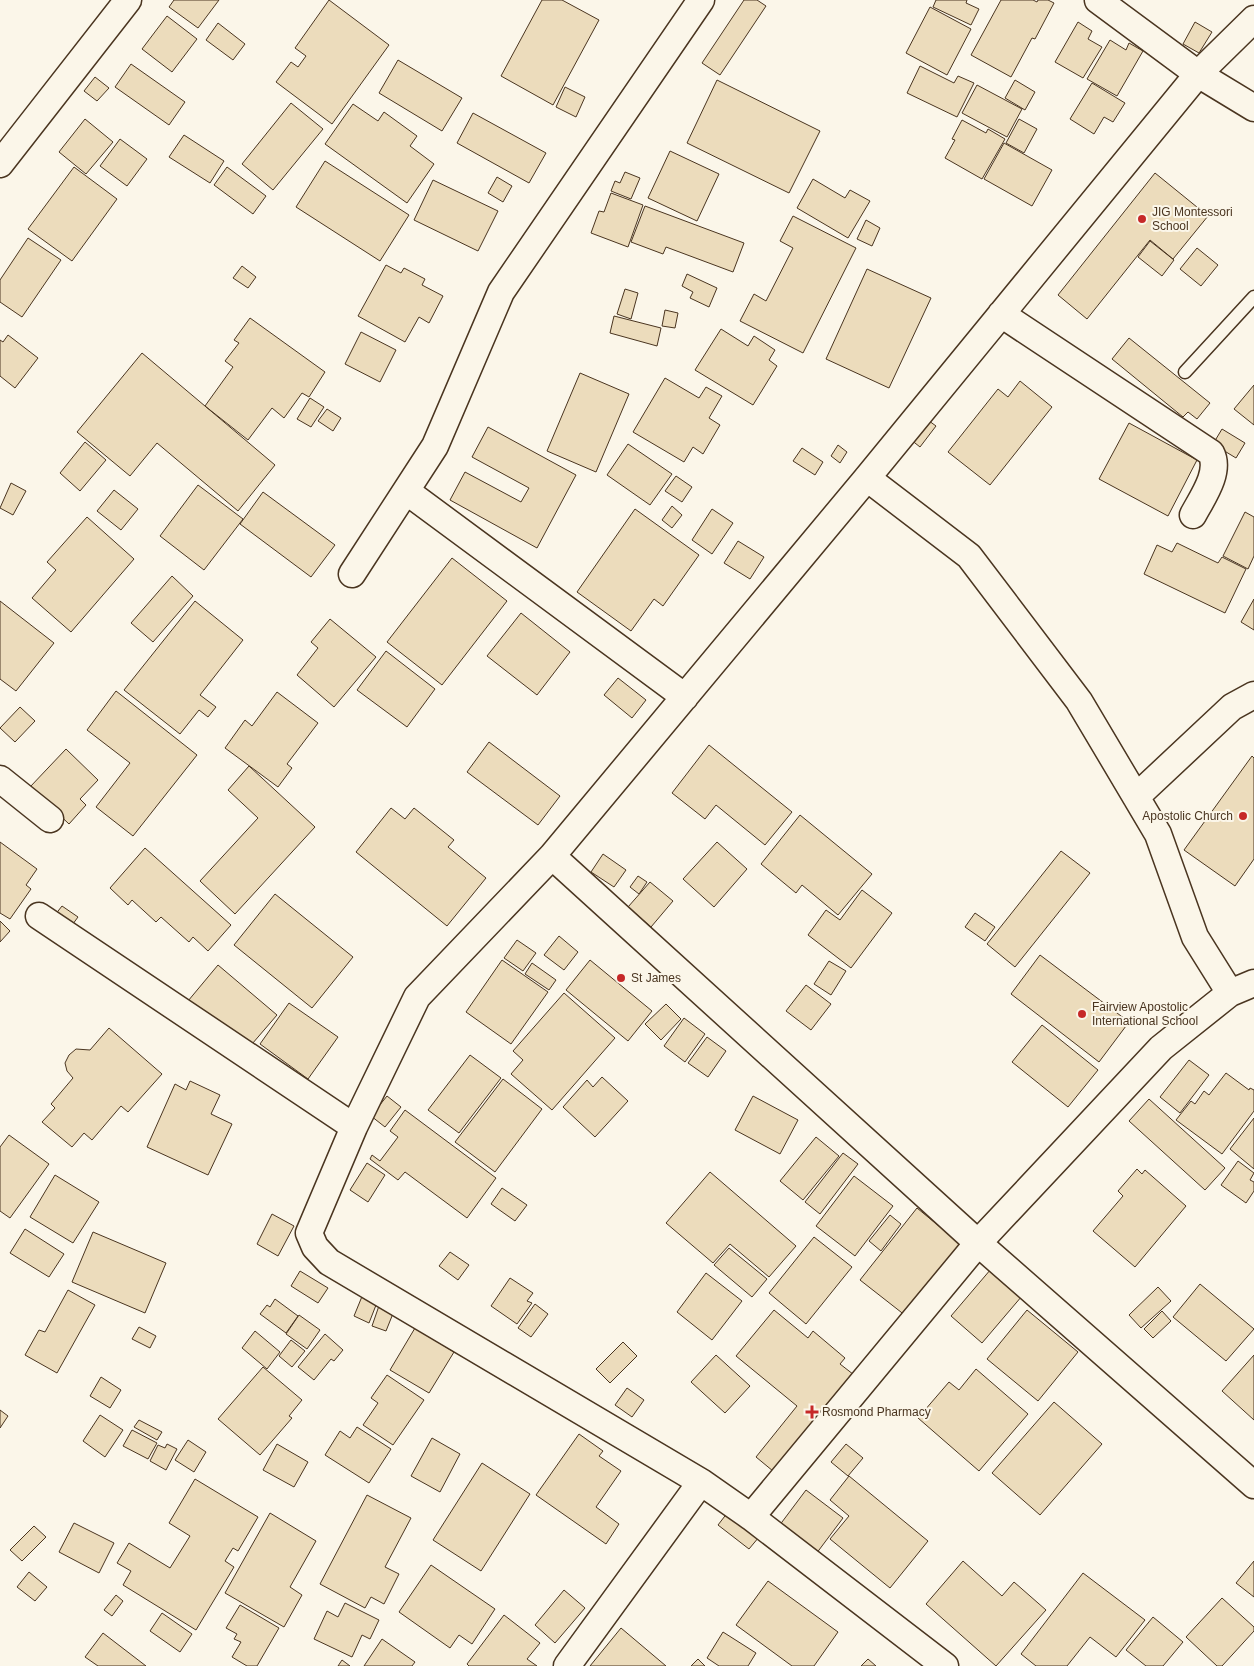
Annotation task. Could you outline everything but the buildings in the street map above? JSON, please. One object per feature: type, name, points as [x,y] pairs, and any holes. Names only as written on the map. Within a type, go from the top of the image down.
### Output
[{"type":"street","points":[[0,164],[128,0]]},
{"type":"street","points":[[352,574],[435,446],[501,292],[701,0]]},
{"type":"street","points":[[1098,0],[1198,74],[1254,108]]},
{"type":"street","points":[[945,1666],[751,1517],[701,1482],[328,1262],[315,1247],[308,1233],[354,1127],[417,997],[552,856],[867,478],[1198,74],[1254,19]]},
{"type":"street","points":[[1001,314],[1211,453],[1216,462],[1214,471],[1194,515]]},
{"type":"street","points":[[867,478],[969,556],[1079,701],[1158,834],[1195,937],[1230,993]]},
{"type":"street","points":[[406,491],[685,697]]},
{"type":"street","points":[[1136,797],[1232,707],[1254,695]]},
{"type":"street","points":[[0,779],[50,819]]},
{"type":"street","points":[[552,856],[978,1244],[1254,1485]]},
{"type":"street","points":[[39,916],[354,1127]]},
{"type":"street","points":[[751,1517],[978,1244],[1161,1048],[1230,993],[1254,983]]},
{"type":"street","points":[[567,1666],[701,1482]]},
{"type":"lane","points":[[1185,372],[1254,297]]},
{"type":"place","name":"JIG Montessori School","points":[[1142,219]]},
{"type":"place","name":"Apostolic Church","points":[[1243,816]]},
{"type":"place","name":"St James","points":[[621,978]]},
{"type":"place","name":"Fairview Apostolic International School","points":[[1082,1014]]},
{"type":"place","name":"Rosmond Pharmacy","points":[[812,1412]]}]
